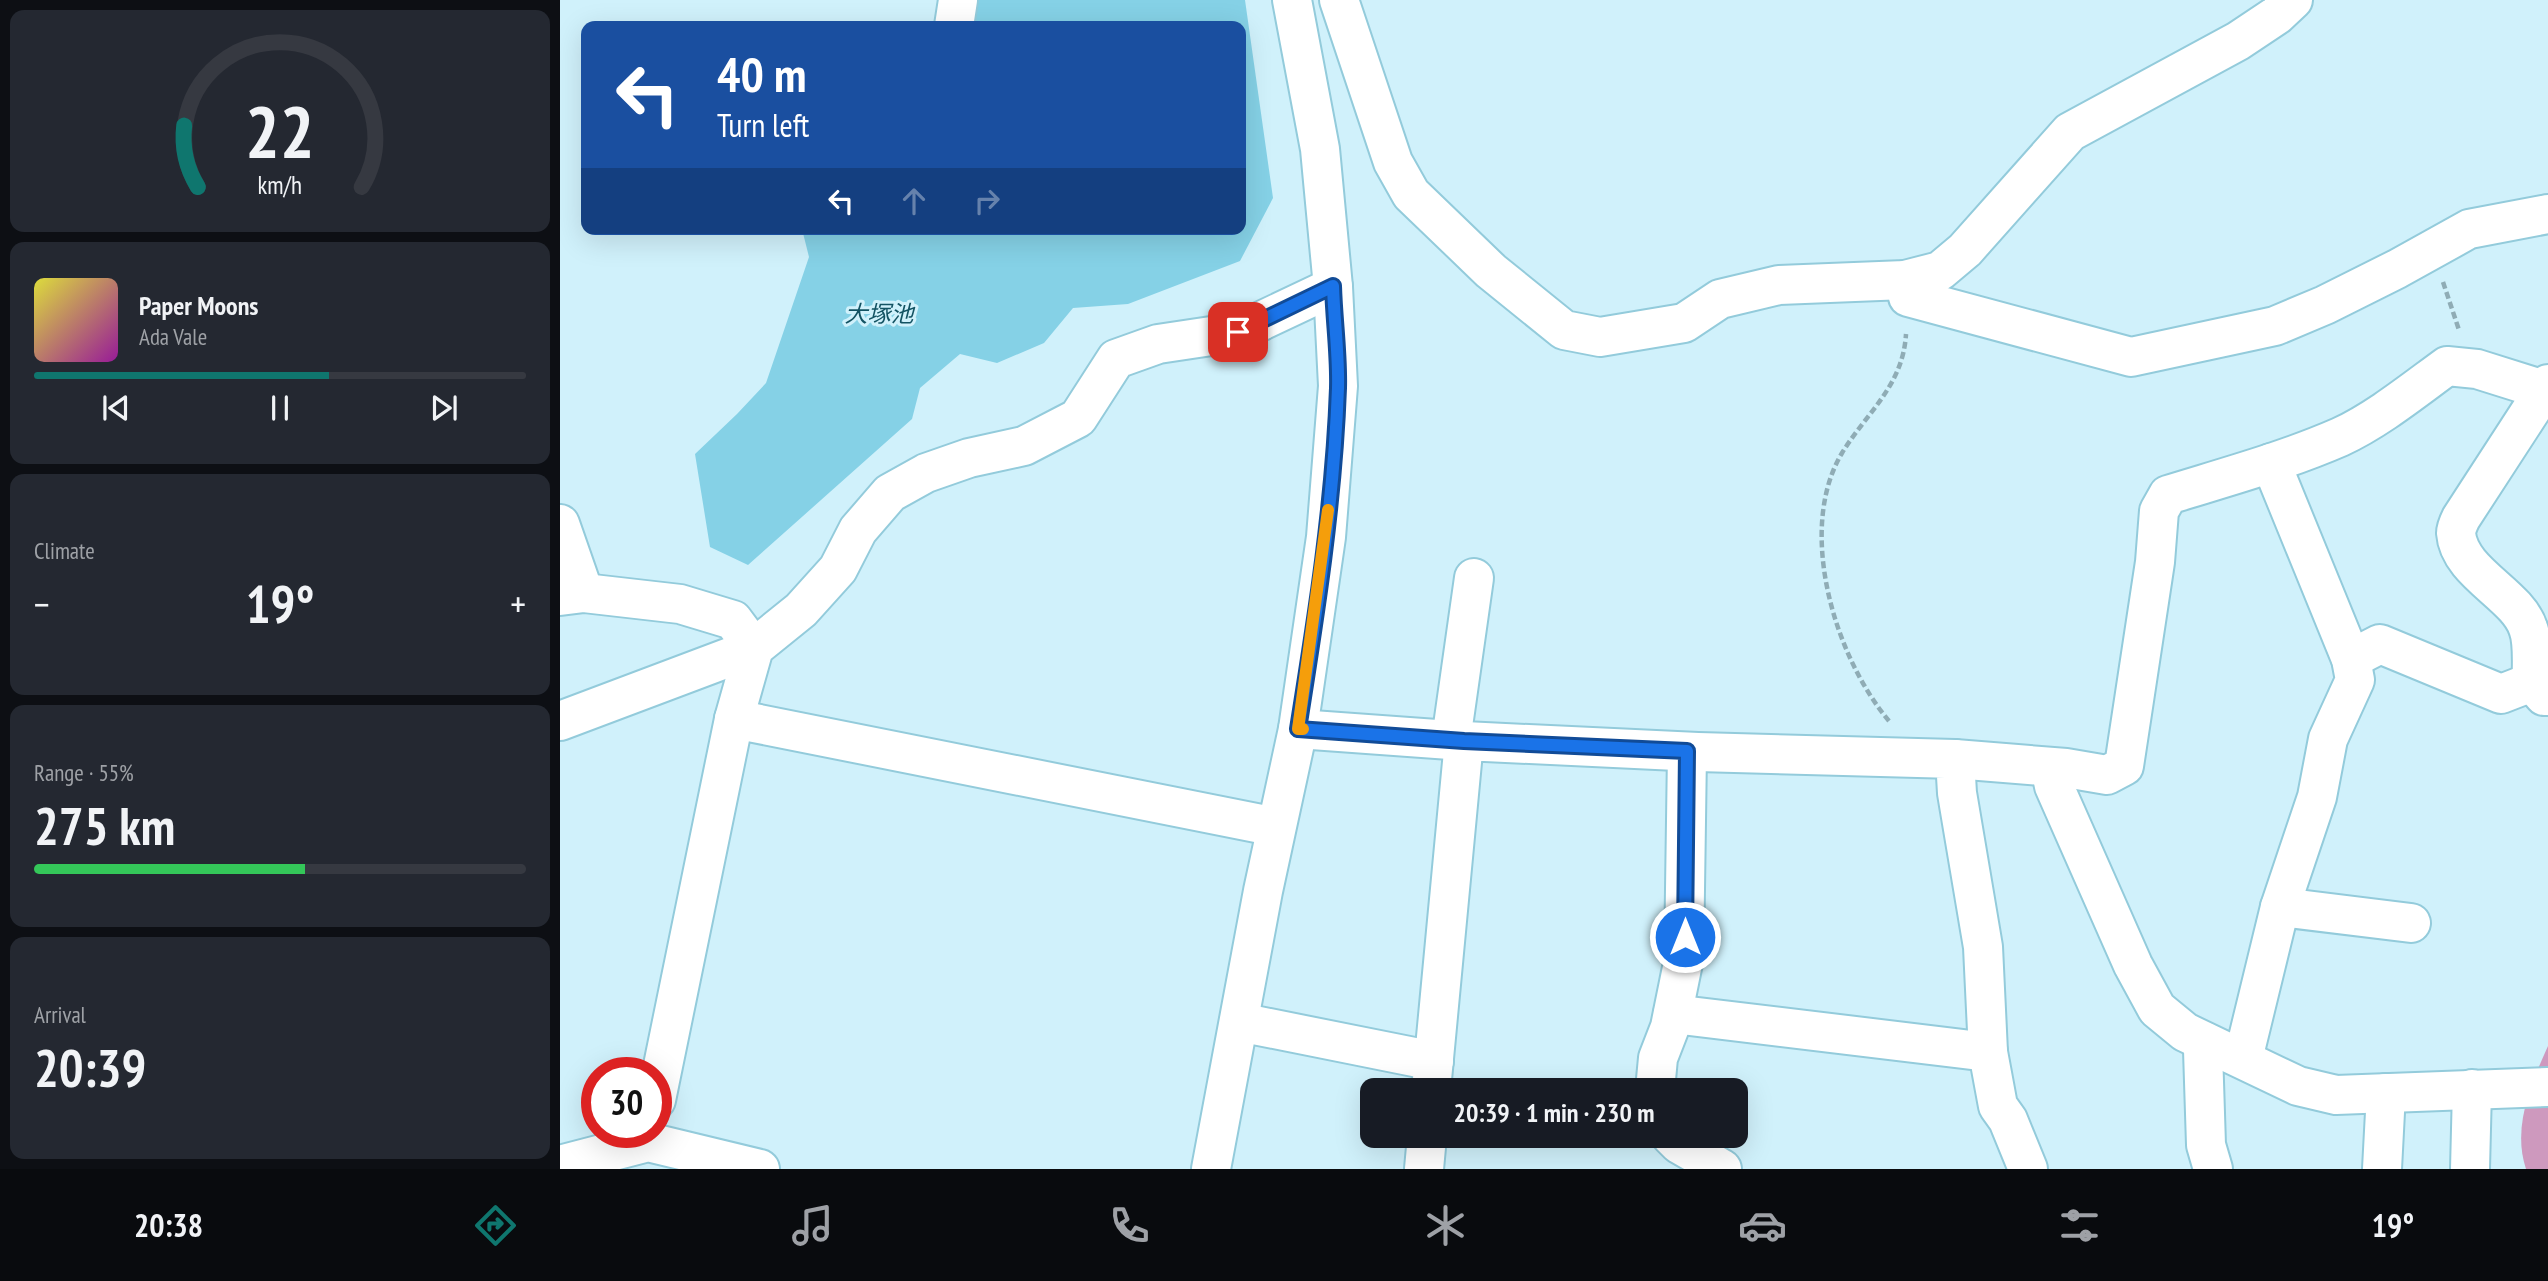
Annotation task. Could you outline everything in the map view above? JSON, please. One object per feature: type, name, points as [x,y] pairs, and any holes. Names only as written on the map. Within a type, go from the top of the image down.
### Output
[{"type":"street","points":[[955,21],[958,0]]},
{"type":"street","points":[[1211,1169],[1276,827],[1298,729],[1326,537],[1338,386],[1333,286],[1320,149],[1292,0]]},
{"type":"street","points":[[1339,0],[1393,162],[1411,194],[1491,271],[1564,330],[1600,337],[1684,323],[1720,299],[1779,285],[1906,288],[2131,357],[2275,326],[2325,305],[2469,229],[2548,214]]},
{"type":"street","points":[[1906,288],[1940,271],[1965,250],[2070,132],[2238,41],[2277,15],[2293,0]]},
{"type":"street","points":[[560,721],[754,648],[801,610],[838,569],[858,530],[890,493],[926,473],[969,458],[1024,446],[1078,418],[1116,359],[1157,344],[1238,332],[1333,286]]},
{"type":"street","points":[[1298,729],[1458,741],[1955,759],[2050,766],[2106,775],[2124,766],[2160,511],[2168,495],[2271,463],[2342,436],[2402,399],[2447,366],[2477,369],[2546,387],[2460,517],[2456,533],[2463,553],[2526,622],[2540,689],[2501,694],[2380,643],[2351,659]]},
{"type":"street","points":[[2243,1059],[2280,907],[2317,797],[2328,739],[2355,680],[2351,659],[2271,463]]},
{"type":"street","points":[[560,524],[572,594],[680,604],[733,620],[754,648]]},
{"type":"street","points":[[1239,1022],[1433,1076],[1458,741],[1474,578]]},
{"type":"street","points":[[665,1057],[734,719],[754,648]]},
{"type":"street","points":[[734,719],[1276,827]]},
{"type":"street","points":[[1657,1078],[1658,1058],[1673,1014],[1684,958],[1687,751]]},
{"type":"street","points":[[1955,759],[1957,793],[1983,947],[1988,1052],[1998,1106],[2008,1119],[2028,1169]]},
{"type":"street","points":[[2050,766],[2054,786],[2133,965],[2157,1009],[2185,1032],[2298,1086],[2336,1094],[2548,1087]]},
{"type":"street","points":[[2280,907],[2411,923]]},
{"type":"street","points":[[1673,1014],[1988,1052]]},
{"type":"street","points":[[2205,1042],[2206,1145],[2213,1169]]},
{"type":"street","points":[[2470,1169],[2473,1089]]},
{"type":"street","points":[[2382,1169],[2386,1093]]},
{"type":"street","points":[[560,1165],[647,1148],[760,1169]]},
{"type":"street","points":[[1424,1169],[1426,1148]]},
{"type":"street","points":[[1686,1148],[1722,1169]]},
{"type":"path","points":[[2432,249],[2460,333],[2477,369]]},
{"type":"path","points":[[1906,288],[1905,344],[1896,377],[1843,453],[1831,476],[1822,507],[1821,539],[1833,614],[1856,672],[1873,702],[1917,758]]},
{"type":"shaded area","points":[[2548,1046],[2548,1169],[2526,1169],[2522,1153],[2522,1122],[2535,1075]]},
{"type":"water","name":"大塚池","points":[[975,0],[1245,0],[1273,198],[1240,261],[1128,304],[1073,308],[1044,343],[997,363],[960,354],[920,388],[912,419],[748,565],[710,547],[695,454],[766,383],[809,257],[804,235],[1246,235],[1246,21],[973,21]]},
{"type":"slow traffic","points":[[1303,729],[1298,729],[1328,510]]},
{"type":"route","points":[[1238,332],[1333,286],[1338,386],[1336,412],[1326,537],[1298,729],[1464,741],[1687,751],[1685,937]]}]
